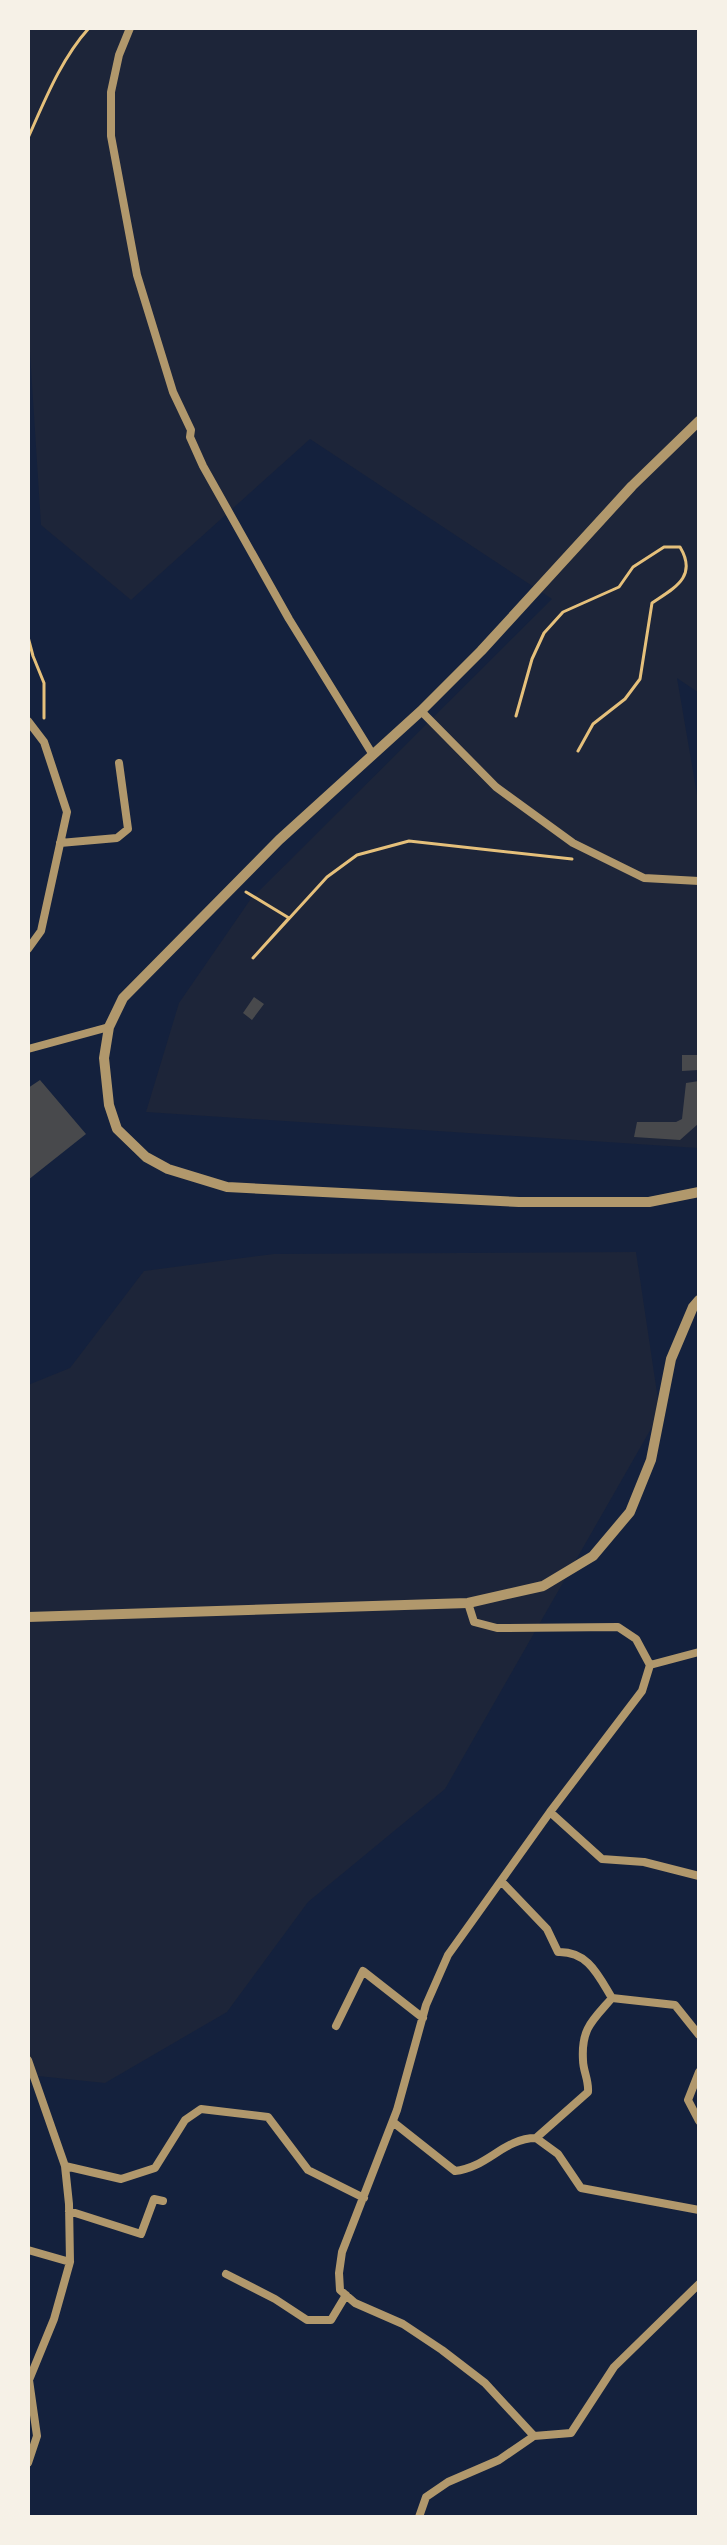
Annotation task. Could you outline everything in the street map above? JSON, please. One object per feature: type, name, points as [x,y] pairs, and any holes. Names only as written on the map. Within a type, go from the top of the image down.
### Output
[{"type":"street","points":[[130,28],[119,55],[111,92],[111,136],[137,275],[173,392],[191,430],[190,437],[203,466],[289,619],[373,755]]},
{"type":"street","points":[[699,421],[632,486],[481,651],[421,711],[279,840],[123,998],[109,1027],[104,1058],[109,1105],[117,1129],[146,1157],[168,1169],[227,1187],[519,1202],[649,1202],[699,1192]]},
{"type":"street","points":[[421,711],[496,787],[573,843],[644,878],[699,881]]},
{"type":"street","points":[[28,721],[44,742],[67,812],[41,931],[28,949]]},
{"type":"street","points":[[60,843],[117,838],[128,829],[119,763]]},
{"type":"street","points":[[28,1049],[109,1027]]},
{"type":"street","points":[[28,1617],[468,1603],[543,1586],[593,1556],[630,1512],[651,1460],[671,1359],[693,1307],[699,1300]]},
{"type":"street","points":[[468,1603],[474,1622],[497,1628],[618,1627],[636,1639],[650,1665],[642,1691],[550,1812],[448,1955],[423,2018],[393,2122],[342,2252],[340,2290],[355,2303],[403,2324],[442,2350],[485,2383],[534,2436]]},
{"type":"street","points":[[650,1665],[699,1652]]},
{"type":"street","points":[[550,1812],[602,1859],[644,1862],[699,1876]]},
{"type":"street","points":[[501,1881],[547,1929],[558,1952],[573,1952],[592,1966],[612,1998]]},
{"type":"street","points":[[336,2026],[363,1971],[423,2018]]},
{"type":"street","points":[[612,1998],[675,2005],[699,2035]]},
{"type":"street","points":[[536,2138],[588,2092],[589,2080],[583,2063],[586,2028],[612,1998]]},
{"type":"street","points":[[28,2060],[65,2166],[70,2262],[54,2319],[29,2380],[37,2436],[28,2463]]},
{"type":"street","points":[[699,2072],[688,2100],[699,2121]]},
{"type":"street","points":[[65,2166],[121,2179],[155,2168],[185,2120],[201,2109],[268,2117],[308,2170],[364,2198]]},
{"type":"street","points":[[393,2122],[455,2171],[472,2169],[520,2138],[536,2138],[558,2154],[581,2188],[699,2210]]},
{"type":"street","points":[[69,2211],[141,2234],[154,2199],[163,2201]]},
{"type":"street","points":[[28,2250],[70,2262]]},
{"type":"street","points":[[419,2517],[426,2497],[448,2482],[499,2460],[534,2436],[571,2433],[614,2367],[697,2286],[699,2271]]},
{"type":"street","points":[[226,2274],[275,2299],[307,2320],[331,2320],[346,2295]]},
{"type":"path","points":[[28,138],[52,84],[89,28]]},
{"type":"path","points":[[516,716],[532,659],[544,633],[563,612],[619,587],[633,567],[664,547],[680,547],[686,562],[685,574],[679,585],[652,603],[640,679],[625,699],[593,724],[578,751]]},
{"type":"path","points":[[28,637],[44,683],[44,742]]},
{"type":"path","points":[[289,918],[253,958],[327,877],[357,855],[409,841],[582,860]]},
{"type":"path","points":[[234,885],[289,918]]},
{"type":"shaded area","points":[[28,28],[699,28],[699,693],[677,678],[699,806],[698,1148],[146,1112],[179,1003],[250,900],[552,599],[310,439],[131,600],[41,525],[28,321]]},
{"type":"shaded area","points":[[636,1252],[660,1413],[445,1789],[308,1902],[227,2012],[105,2083],[28,2075],[28,1385],[70,1368],[144,1271],[274,1254]]},
{"type":"building","points":[[254,997],[264,1004],[252,1020],[243,1013]]},
{"type":"building","points":[[682,1055],[698,1055],[699,1070],[682,1071]]},
{"type":"building","points":[[40,1080],[86,1134],[28,1180],[28,1088]]},
{"type":"building","points":[[699,1081],[698,1124],[680,1140],[634,1137],[637,1122],[676,1122],[682,1119],[686,1083]]}]
